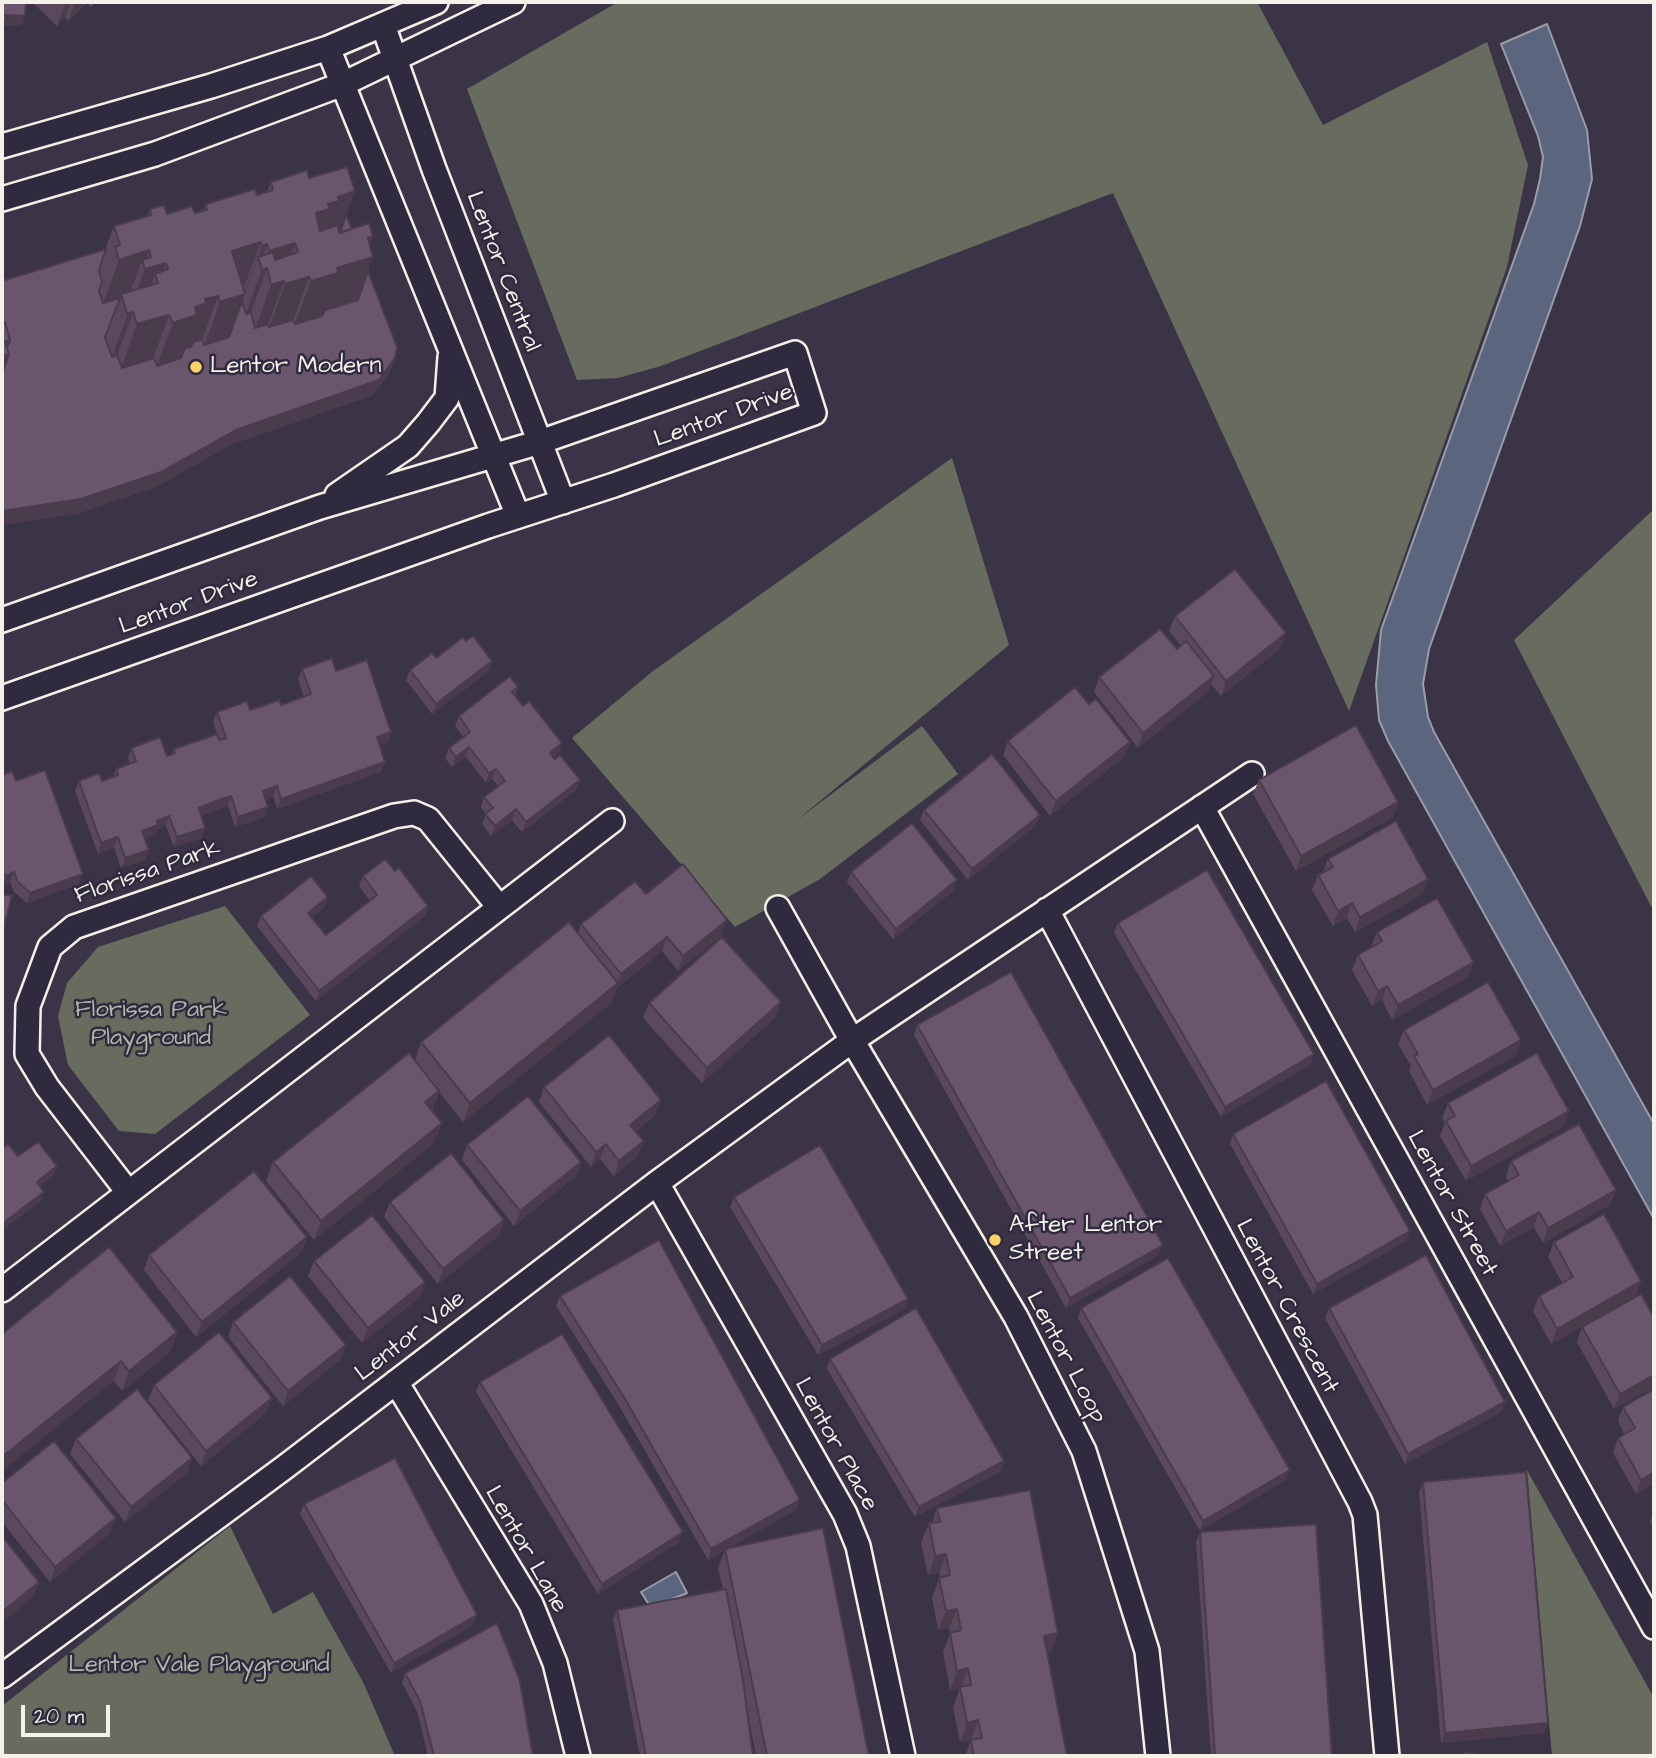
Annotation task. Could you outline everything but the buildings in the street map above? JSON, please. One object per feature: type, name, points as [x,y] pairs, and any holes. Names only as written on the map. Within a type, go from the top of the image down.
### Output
[{"type":"street","points":[[2,146],[211,86],[327,48],[436,2]]},
{"type":"street","points":[[2,199],[155,154],[344,84],[513,2]]},
{"type":"street","name":"Lentor Central","points":[[383,25],[434,169],[563,502]]},
{"type":"street","points":[[327,48],[344,84],[518,516]]},
{"type":"street","points":[[320,507],[408,446],[428,423],[447,398],[450,350]]},
{"type":"street","name":"Lentor Drive","points":[[2,620],[320,507],[494,457],[795,353],[814,413],[2,698]]},
{"type":"street","points":[[853,1040],[1252,774]]},
{"type":"street","name":"Lentor Street","points":[[1202,807],[1654,1627]]},
{"type":"street","name":"Florissa Park","points":[[128,1192],[47,1087],[27,1054],[28,1006],[50,947],[74,927],[394,816],[414,813],[428,819],[499,908]]},
{"type":"street","points":[[2,1290],[612,821]]},
{"type":"street","name":"Lentor Loop","points":[[778,908],[1016,1317],[1084,1451],[1147,1651],[1158,1756]]},
{"type":"street","name":"Lentor Crescent","points":[[1047,910],[1360,1502],[1365,1515],[1387,1756]]},
{"type":"street","name":"Lentor Vale","points":[[2,1676],[657,1183],[853,1040]]},
{"type":"street","name":"Lentor Place","points":[[657,1183],[852,1531],[858,1546],[903,1756]]},
{"type":"street","name":"Lentor Lane","points":[[396,1382],[531,1604],[555,1663],[578,1756]]},
{"type":"green space","points":[[618,2],[1257,2],[1323,125],[1487,42],[1528,165],[1507,267],[1349,711],[1113,193],[661,366],[618,378],[577,380],[467,89]]},
{"type":"green space","points":[[952,458],[1009,645],[797,820],[922,726],[958,774],[820,879],[735,927],[572,738],[653,671]]},
{"type":"green space","points":[[1654,509],[1654,912],[1514,640]]},
{"type":"green space","name":"Florissa Park Playground","points":[[225,906],[310,1015],[155,1134],[119,1131],[68,1065],[58,1016],[67,983],[98,947]]},
{"type":"green space","points":[[1527,1470],[1654,1698],[1654,1756],[1552,1756]]},
{"type":"green space","name":"Lentor Vale Playground","points":[[230,1526],[273,1614],[313,1592],[363,1682],[395,1756],[2,1756],[2,1706]]},
{"type":"water","points":[[1547,24],[1587,130],[1592,179],[1580,226],[1429,649],[1423,684],[1428,717],[1434,732],[1654,1124],[1654,1219],[1388,741],[1379,720],[1376,685],[1381,630],[1534,204],[1540,179],[1543,157],[1538,136],[1501,44]]},
{"type":"water","points":[[676,1572],[687,1593],[651,1608],[641,1592]]},
{"type":"place","name":"Lentor Modern","points":[[196,367]]},
{"type":"place","name":"After Lentor Street","points":[[995,1240]]}]
